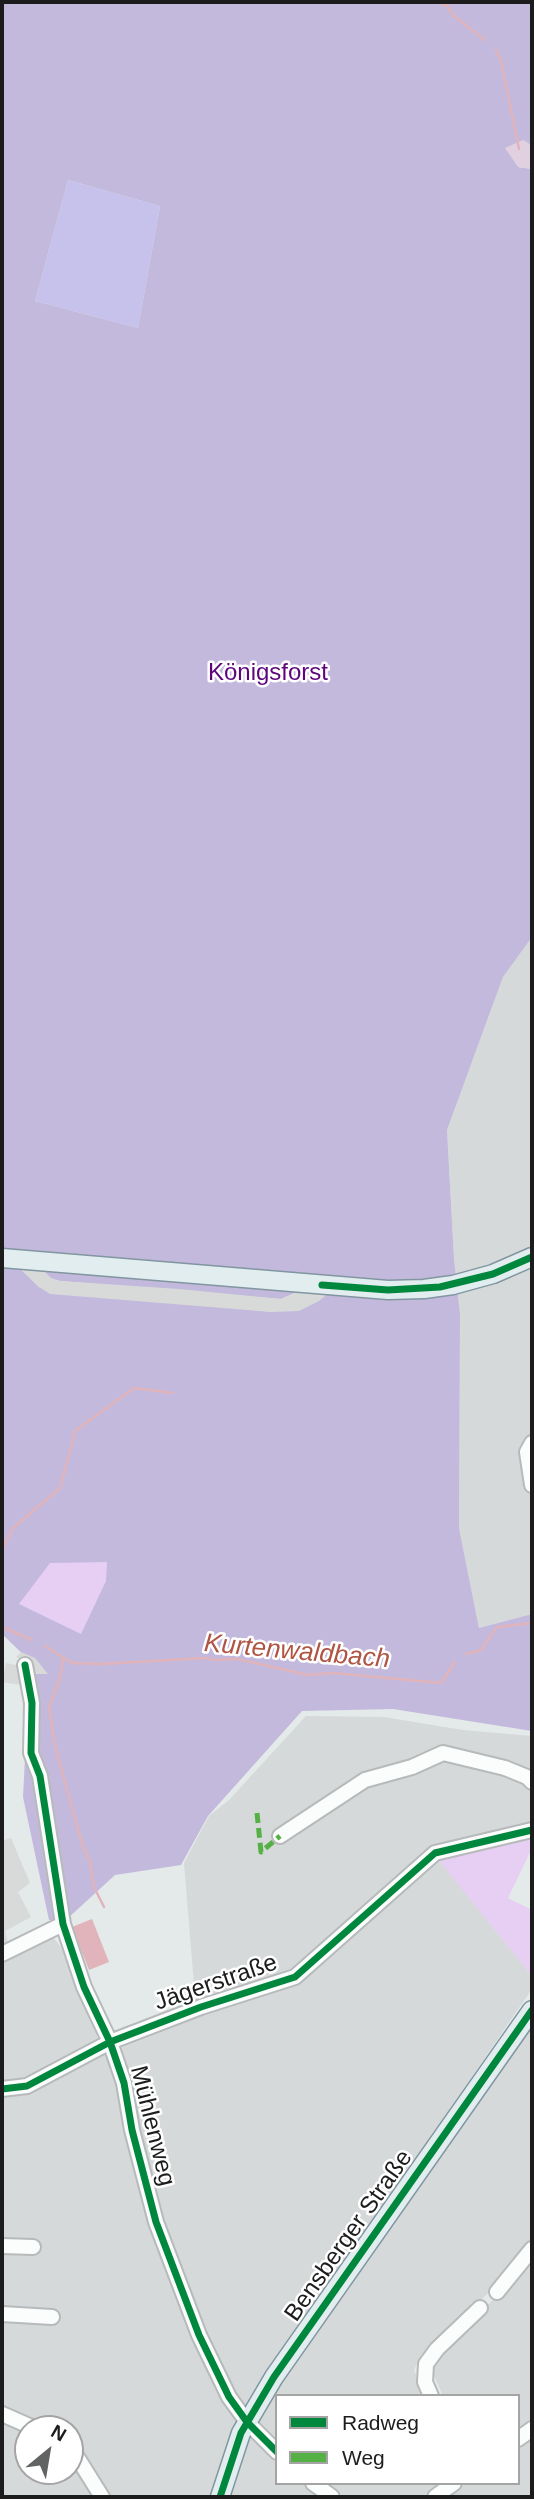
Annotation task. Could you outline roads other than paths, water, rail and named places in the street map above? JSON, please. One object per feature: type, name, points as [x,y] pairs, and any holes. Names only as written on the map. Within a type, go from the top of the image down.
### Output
[{"type":"main road","points":[[2,1258],[388,1290],[440,1287],[506,1270],[532,1257]]},
{"type":"main road","name":"Bensberger Straße","points":[[220,2497],[237,2442],[274,2377],[532,2010]]},
{"type":"street","points":[[532,1443],[527,1452],[532,1485]]},
{"type":"street","name":"Mühlenweg","points":[[25,1665],[32,1703],[31,1753],[40,1776],[63,1924],[84,1987],[110,2042],[124,2083],[132,2130],[156,2222],[199,2335],[229,2397],[247,2422],[275,2450]]},
{"type":"street","points":[[280,1836],[365,1780],[412,1767],[443,1753],[505,1768],[527,1777],[532,1782]]},
{"type":"street","name":"Jägerstraße","points":[[2,2090],[27,2086],[110,2042],[201,2007],[300,1974],[435,1853],[532,1830]]},
{"type":"street","points":[[2,1954],[63,1924]]},
{"type":"street","points":[[2,2246],[33,2247]]},
{"type":"street","points":[[497,2292],[532,2249]]},
{"type":"street","points":[[430,2394],[425,2382],[426,2364],[437,2349],[480,2308]]},
{"type":"street","points":[[2,2314],[52,2318]]},
{"type":"street","points":[[84,2468],[102,2497]]},
{"type":"street","points":[[316,2485],[332,2497]]},
{"type":"street","points":[[435,2497],[451,2485]]},
{"type":"waterway","points":[[437,2],[447,6],[454,16],[485,40]]},
{"type":"waterway","points":[[496,50],[501,61],[519,149]]},
{"type":"waterway","points":[[2,1550],[13,1528],[60,1488],[75,1431],[134,1388],[172,1393]]},
{"type":"waterway","name":"Kurtenwaldbach","points":[[466,1654],[481,1650],[497,1627],[532,1623]]},
{"type":"waterway","name":"Kurtenwaldbach","points":[[2,1627],[32,1640]]},
{"type":"waterway","name":"Kurtenwaldbach","points":[[45,1646],[72,1663],[237,1659],[308,1675],[333,1673],[441,1683],[455,1662]]},
{"type":"waterway","points":[[63,1659],[60,1678],[49,1707],[55,1746],[83,1847],[90,1862],[94,1887],[104,1907]]},
{"type":"park label","name":"Königsforst","points":[[268,673]]}]
